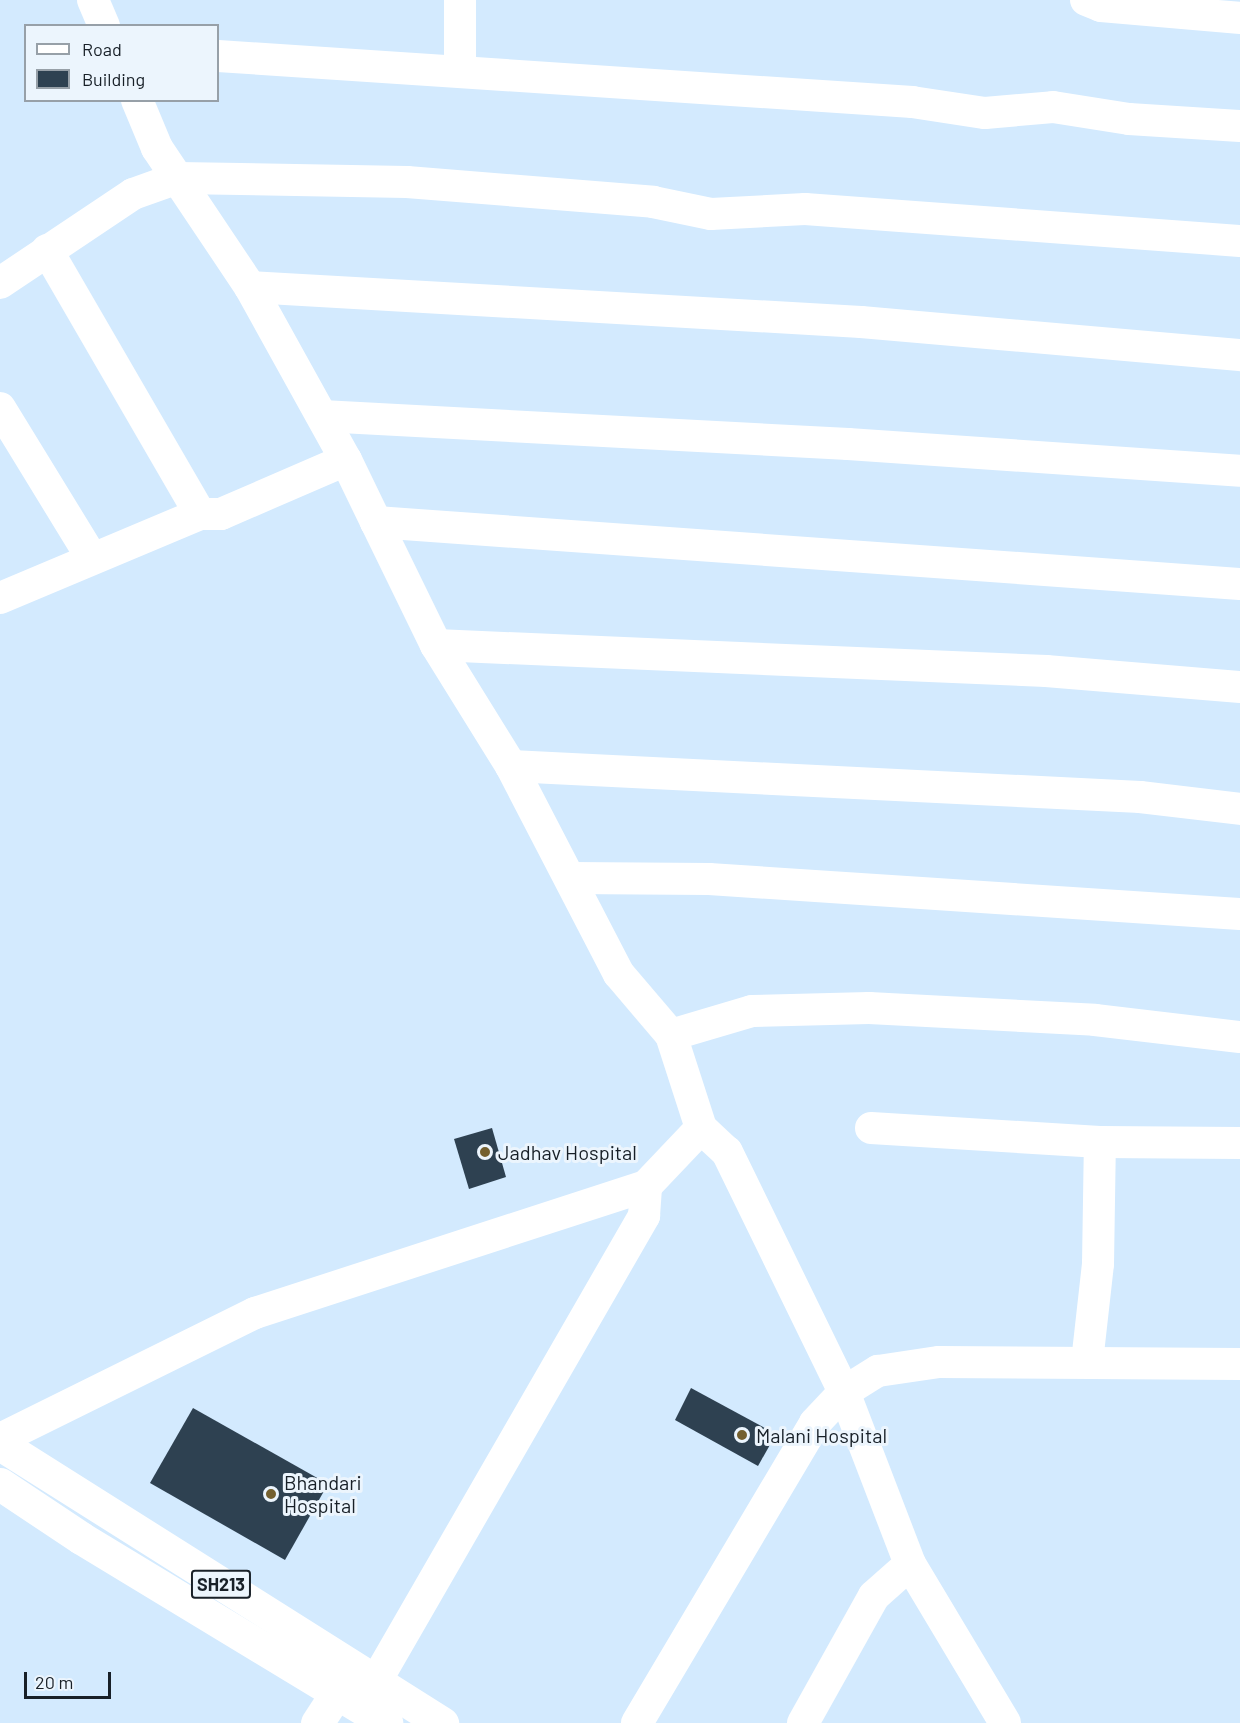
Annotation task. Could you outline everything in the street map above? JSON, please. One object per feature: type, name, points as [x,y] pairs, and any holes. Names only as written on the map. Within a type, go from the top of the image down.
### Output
[{"type":"main road","name":"SH213","points":[[0,1444],[442,1723]]},
{"type":"main road","name":"SH213","points":[[0,1484],[81,1538],[386,1723]]},
{"type":"main road","points":[[317,1723],[336,1694]]},
{"type":"street","points":[[93,0],[103,24]]},
{"type":"street","points":[[460,0],[460,71]]},
{"type":"street","points":[[1096,2],[1206,8],[1240,18]]},
{"type":"street","points":[[219,57],[912,102],[985,113],[1053,106],[1129,119],[1240,126]]},
{"type":"street","points":[[138,102],[158,148],[250,286],[322,416],[346,460],[436,645],[511,766],[619,974],[671,1035],[701,1128],[727,1152],[844,1392],[910,1564],[1005,1723]]},
{"type":"street","points":[[0,283],[133,194],[178,178],[407,182],[653,202],[711,214],[805,209],[1240,241]]},
{"type":"street","points":[[47,250],[200,514]]},
{"type":"street","points":[[250,286],[861,322],[1240,355]]},
{"type":"street","points":[[0,408],[92,558]]},
{"type":"street","points":[[322,416],[848,444],[1240,471]]},
{"type":"street","points":[[0,598],[200,514],[221,514],[346,460]]},
{"type":"street","points":[[375,522],[1240,584]]},
{"type":"street","points":[[436,645],[1046,670],[1240,687]]},
{"type":"street","points":[[511,766],[1140,796],[1240,809]]},
{"type":"street","points":[[571,878],[721,880],[1240,914]]},
{"type":"street","points":[[671,1035],[752,1011],[869,1008],[1095,1020],[1240,1037]]},
{"type":"street","points":[[0,1439],[255,1313],[646,1186],[701,1128]]},
{"type":"street","points":[[871,1128],[1100,1142],[1240,1143]]},
{"type":"street","points":[[1087,1362],[1098,1264],[1100,1142]]},
{"type":"street","points":[[376,1681],[644,1216],[646,1186]]},
{"type":"street","points":[[637,1723],[815,1423],[844,1392],[878,1371],[939,1362],[1240,1364]]},
{"type":"street","points":[[803,1723],[874,1596],[910,1564]]},
{"type":"building","points":[[492,1128],[506,1177],[469,1189],[454,1139]]},
{"type":"building","points":[[691,1388],[776,1434],[758,1466],[675,1420]]},
{"type":"building","points":[[193,1408],[328,1484],[285,1560],[150,1483]]},
{"type":"place","name":"Jadhav Hospital","points":[[485,1152]]},
{"type":"place","name":"Malani Hospital","points":[[742,1435]]},
{"type":"place","name":"Bhandari Hospital","points":[[271,1494]]}]
